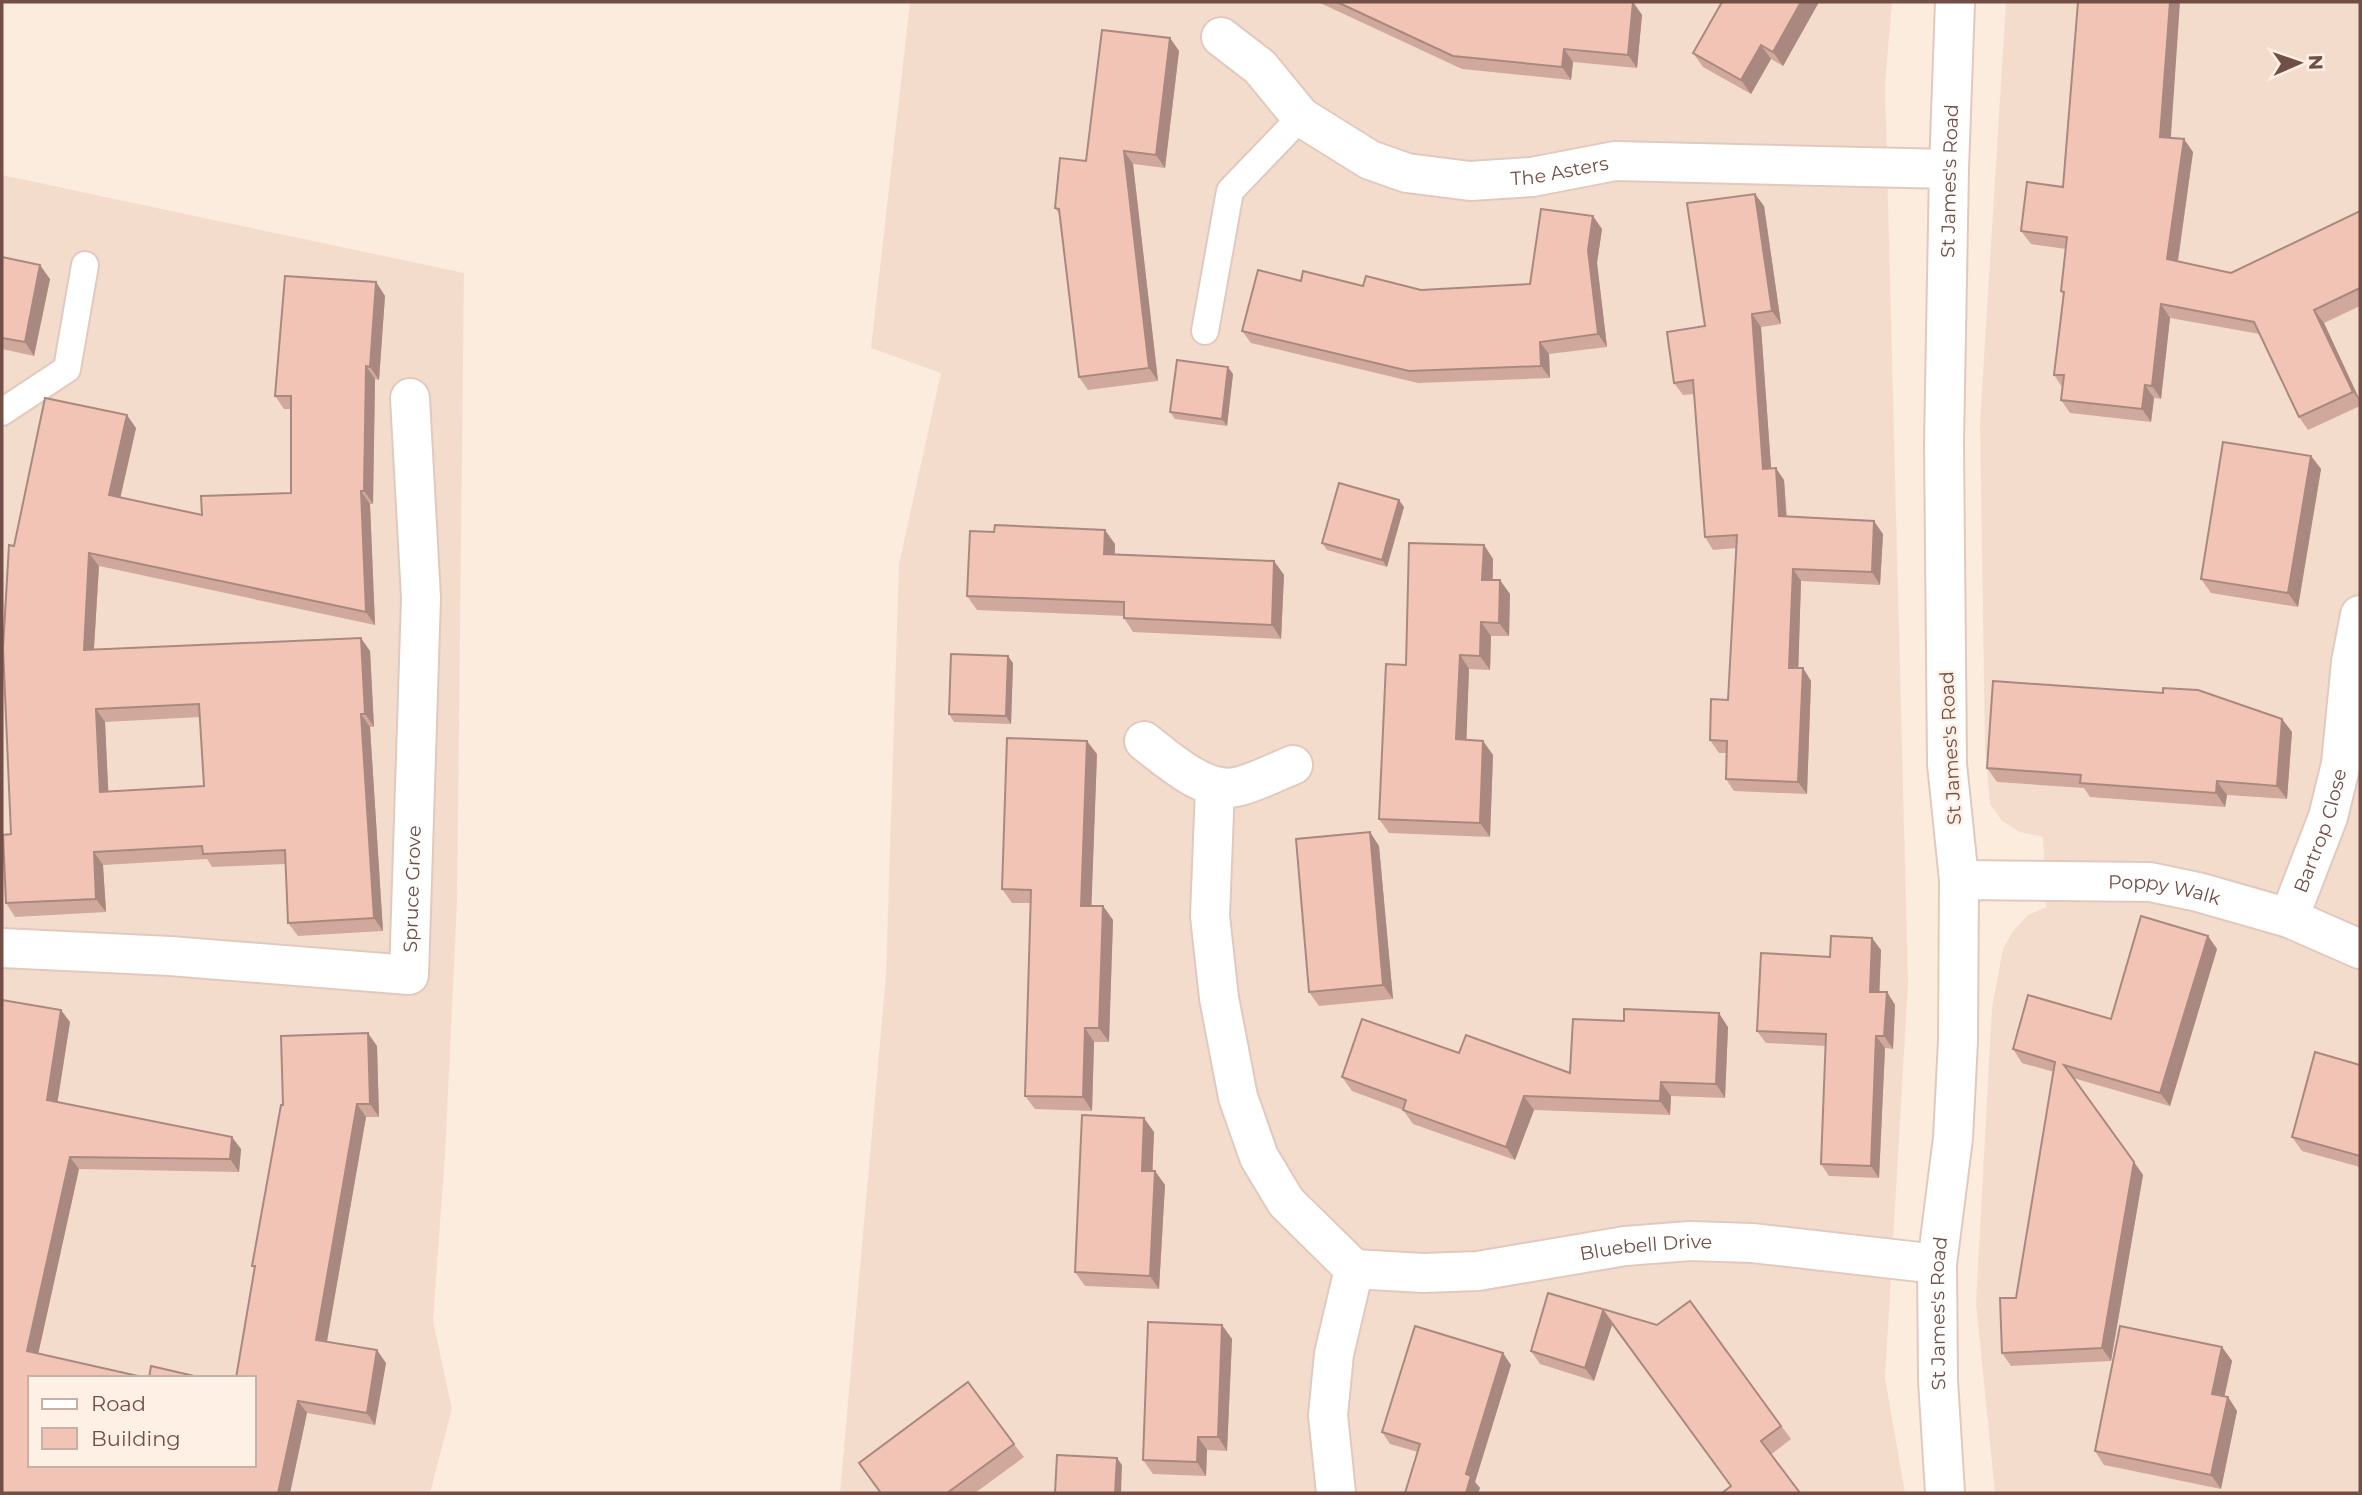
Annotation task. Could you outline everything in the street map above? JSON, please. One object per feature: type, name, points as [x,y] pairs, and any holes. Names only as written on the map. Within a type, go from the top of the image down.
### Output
[{"type":"street","name":"St James's Road","points":[[1945,1493],[1938,1380],[1937,1264],[1953,1138],[1958,1041],[1959,880],[1947,764],[1944,443],[1955,2]]},
{"type":"street","name":"The Asters","points":[[1221,37],[1260,67],[1301,117],[1370,160],[1408,173],[1470,180],[1532,177],[1615,161],[1949,169]]},
{"type":"street","name":"Spruce Grove","points":[[2,948],[170,956],[409,975],[421,598],[410,398]]},
{"type":"street","name":"Bartrop Close","points":[[2289,918],[2328,817],[2341,764],[2351,662],[2360,615]]},
{"type":"street","points":[[1144,741],[1179,769],[1215,787],[1235,787],[1293,765]]},
{"type":"street","points":[[1215,787],[1210,916],[1219,998],[1238,1097],[1259,1157],[1286,1202],[1354,1269],[1334,1354],[1328,1415],[1333,1492]]},
{"type":"street","name":"Poppy Walk","points":[[1959,880],[2150,882],[2197,892],[2289,918],[2360,948]]},
{"type":"street","name":"Bluebell Drive","points":[[1354,1269],[1423,1273],[1478,1271],[1625,1246],[1690,1241],[1752,1243],[1937,1264]]},
{"type":"lane","points":[[1205,331],[1230,191],[1301,117]]},
{"type":"lane","points":[[2,412],[67,369],[85,265]]},
{"type":"shaded area","points":[[910,2],[1892,2],[1885,84],[1908,983],[1885,1378],[1905,1493],[840,1493],[886,975],[899,564],[941,373],[871,348]]},
{"type":"shaded area","points":[[2006,2],[2360,2],[2360,1493],[1995,1493],[1976,1304],[1992,1007],[2003,949],[2013,931],[2028,915],[2046,907],[2043,837],[2020,832],[2002,821],[1990,804],[1985,749],[1980,422]]},
{"type":"shaded area","points":[[2,175],[464,273],[457,903],[445,1155],[433,1321],[452,1409],[430,1493],[2,1493]]},
{"type":"building","points":[[1337,2],[1633,2],[1628,55],[1564,49],[1562,67],[1453,56]]},
{"type":"building","points":[[1722,2],[1801,2],[1773,52],[1761,45],[1741,80],[1693,53]]},
{"type":"building","points":[[2078,2],[2170,2],[2160,137],[2184,139],[2167,259],[2231,273],[2360,211],[2360,288],[2314,310],[2353,392],[2299,417],[2254,322],[2161,304],[2152,386],[2145,385],[2142,409],[2061,400],[2064,375],[2054,375],[2064,292],[2061,291],[2067,237],[2021,231],[2027,182],[2063,187]]},
{"type":"building","points":[[1102,30],[1170,38],[1156,155],[1124,151],[1149,368],[1079,377],[1059,209],[1055,208],[1060,158],[1086,161]]},
{"type":"building","points":[[1755,194],[1772,311],[1752,314],[1763,469],[1776,468],[1779,516],[1874,521],[1872,572],[1793,569],[1789,668],[1803,668],[1798,782],[1726,779],[1727,741],[1710,740],[1711,699],[1728,700],[1737,535],[1705,537],[1693,380],[1674,383],[1667,332],[1705,326],[1687,203]]},
{"type":"building","points":[[1541,209],[1593,216],[1588,250],[1598,334],[1540,342],[1541,366],[1409,371],[1242,331],[1258,270],[1301,281],[1303,271],[1363,286],[1366,276],[1421,290],[1530,284]]},
{"type":"building","points":[[2,257],[40,265],[25,342],[2,338]]},
{"type":"building","points":[[285,276],[376,282],[370,367],[366,366],[364,491],[361,491],[366,612],[89,553],[84,650],[361,638],[365,714],[361,714],[374,918],[288,923],[285,850],[203,854],[202,846],[94,852],[96,899],[6,903],[3,835],[11,834],[3,648],[9,545],[14,546],[45,398],[127,415],[109,495],[202,515],[201,496],[291,493],[291,396],[275,396]],"holes":[[[199,704],[204,786],[100,792],[96,709]]]},
{"type":"building","points":[[1177,360],[1228,367],[1222,419],[1170,412]]},
{"type":"building","points":[[2223,442],[2311,456],[2288,593],[2201,579]]},
{"type":"building","points":[[1339,483],[1399,500],[1382,560],[1322,543]]},
{"type":"building","points":[[995,525],[1105,530],[1104,554],[1274,561],[1272,625],[1124,618],[1124,602],[967,596],[970,531],[994,532]]},
{"type":"building","points":[[1409,543],[1484,545],[1482,580],[1500,580],[1499,623],[1481,622],[1480,656],[1460,655],[1456,739],[1483,741],[1480,823],[1379,819],[1386,664],[1406,665]]},
{"type":"building","points":[[951,654],[1008,656],[1006,716],[949,714]]},
{"type":"building","points":[[1993,681],[2163,693],[2163,688],[2198,690],[2282,719],[2277,786],[2217,781],[2216,793],[2080,783],[2081,775],[1987,768]]},
{"type":"building","points":[[1007,738],[1087,741],[1081,906],[1103,906],[1099,1028],[1085,1028],[1083,1097],[1025,1096],[1031,890],[1002,889]]},
{"type":"building","points":[[1370,832],[1383,985],[1309,992],[1296,839]]},
{"type":"building","points":[[2141,916],[2208,936],[2160,1093],[2064,1065],[2134,1162],[2102,1348],[2002,1353],[2000,1298],[2016,1298],[2055,1062],[2013,1049],[2028,995],[2111,1019]]},
{"type":"building","points":[[1831,936],[1872,938],[1870,992],[1887,992],[1884,1036],[1876,1036],[1871,1166],[1821,1164],[1826,1034],[1757,1031],[1761,953],[1830,957]]},
{"type":"building","points":[[2,1000],[61,1010],[47,1100],[232,1137],[230,1159],[70,1157],[27,1351],[138,1376],[28,1376],[28,1467],[256,1467],[256,1376],[236,1376],[255,1266],[252,1266],[283,1105],[281,1036],[368,1033],[370,1104],[357,1104],[316,1340],[377,1350],[367,1413],[298,1401],[278,1493],[2,1493]]},
{"type":"building","points":[[1624,1009],[1719,1013],[1716,1084],[1661,1082],[1660,1101],[1524,1096],[1506,1147],[1403,1110],[1406,1100],[1342,1077],[1362,1019],[1459,1053],[1466,1035],[1570,1073],[1573,1019],[1624,1021]]},
{"type":"building","points":[[2315,1052],[2360,1065],[2360,1156],[2292,1137]]},
{"type":"building","points":[[1082,1115],[1144,1118],[1142,1171],[1155,1171],[1150,1276],[1075,1272]]},
{"type":"building","points":[[1548,1293],[1657,1325],[1690,1301],[1781,1426],[1761,1441],[1800,1493],[1722,1493],[1731,1486],[1603,1311],[1585,1368],[1531,1351]]},
{"type":"building","points":[[1148,1322],[1222,1325],[1218,1437],[1198,1437],[1197,1462],[1143,1460]]},
{"type":"building","points":[[1415,1326],[1503,1353],[1466,1474],[1471,1476],[1466,1493],[1405,1493],[1420,1444],[1382,1432]]},
{"type":"building","points":[[2120,1326],[2222,1347],[2212,1394],[2228,1397],[2211,1475],[2095,1451]]},
{"type":"building","points":[[151,1366],[194,1376],[149,1376]]},
{"type":"building","points":[[968,1382],[1014,1444],[947,1493],[881,1493],[859,1463]]},
{"type":"building","points":[[1057,1455],[1117,1458],[1115,1493],[1055,1493]]}]
